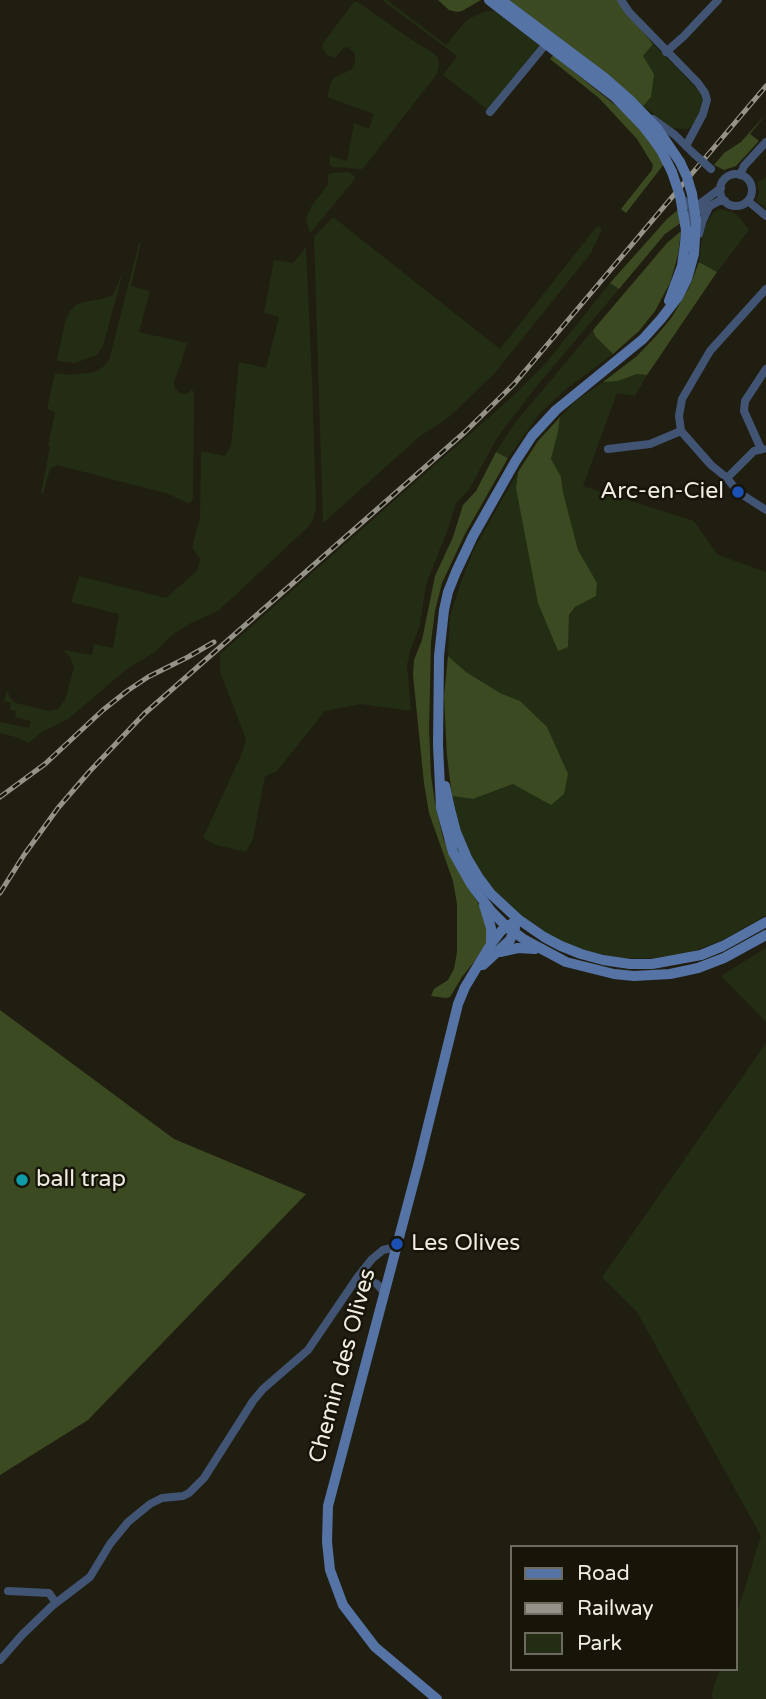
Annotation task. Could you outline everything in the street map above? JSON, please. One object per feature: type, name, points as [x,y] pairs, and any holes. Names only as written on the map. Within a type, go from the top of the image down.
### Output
[{"type":"main road","points":[[489,0],[598,83],[629,112],[653,139],[696,221],[694,254],[683,288],[661,319],[633,348],[542,424],[515,462],[456,572],[444,610],[439,656],[438,745],[441,808],[446,830],[453,852],[482,899],[510,929],[566,962],[614,974],[653,976],[684,971],[715,961],[766,935]]},
{"type":"main road","points":[[501,0],[605,78],[644,114],[670,145],[680,162],[687,177],[682,266],[661,319]]},
{"type":"main road","points":[[438,745],[450,809],[467,858],[491,894],[518,919],[544,937],[581,954],[603,960],[652,964],[701,955],[766,922]]},
{"type":"main road","points":[[482,899],[494,948],[544,951]]},
{"type":"main road","name":"Chemin des Olives","points":[[437,1699],[375,1647],[343,1605],[330,1570],[327,1542],[328,1506],[458,1004],[475,971],[518,919]]},
{"type":"street","points":[[621,0],[629,12],[705,93],[706,107],[689,149]]},
{"type":"street","points":[[666,51],[718,0]]},
{"type":"street","points":[[490,112],[547,44]]},
{"type":"street","points":[[644,114],[675,135],[711,169],[722,184],[722,197],[725,201]]},
{"type":"street","points":[[675,135],[695,129]]},
{"type":"street","points":[[740,175],[744,166],[766,142]]},
{"type":"street","points":[[732,175],[746,178],[752,192],[748,201],[740,205],[719,201],[702,211],[686,201],[701,201],[732,175]]},
{"type":"street","points":[[748,201],[766,216]]},
{"type":"street","points":[[694,254],[702,222],[709,207]]},
{"type":"street","points":[[766,289],[710,351],[682,398],[679,416],[681,430],[711,465],[727,478],[738,492],[766,510]]},
{"type":"street","points":[[727,478],[754,451],[764,448],[744,411],[745,401],[766,369]]},
{"type":"street","points":[[608,449],[650,444],[681,430]]},
{"type":"street","points":[[0,1660],[22,1634],[90,1577],[110,1544],[135,1516],[162,1498],[189,1493],[204,1478],[253,1401],[308,1350],[372,1259],[383,1250],[396,1247]]},
{"type":"street","points":[[357,1278],[377,1284],[384,1292]]},
{"type":"street","points":[[8,1591],[49,1593],[56,1603]]},
{"type":"green space","points":[[382,0],[387,0],[446,45],[470,18],[487,11],[498,12],[540,44],[488,110],[443,75],[457,56]]},
{"type":"green space","points":[[438,0],[481,0],[457,12],[449,10]]},
{"type":"green space","points":[[508,0],[617,0],[653,44],[643,56],[654,74],[651,97],[643,106]]},
{"type":"green space","points":[[354,2],[358,2],[432,52],[438,58],[439,66],[437,74],[362,169],[332,167],[329,163],[330,156],[347,161],[354,123],[369,129],[374,114],[327,97],[335,77],[351,70],[355,63],[355,53],[348,47],[343,48],[335,58],[327,55],[322,48]]},
{"type":"green space","points":[[653,44],[702,94],[701,111],[692,126],[687,129],[672,128],[643,106],[651,97],[643,56]]},
{"type":"green space","points":[[553,55],[630,117],[646,135],[664,164],[626,213],[621,209],[652,170],[653,165],[637,139],[599,98],[550,59]]},
{"type":"green space","points":[[766,114],[750,134],[759,141],[736,166],[724,170],[714,165],[724,153],[741,142]]},
{"type":"green space","points":[[349,172],[355,177],[354,180],[311,232],[309,231],[306,218],[312,205],[328,185],[328,175]]},
{"type":"green space","points":[[766,177],[766,209],[757,199],[758,182]]},
{"type":"green space","points":[[679,209],[682,222],[665,234],[619,289],[610,283],[667,219]]},
{"type":"green space","points":[[719,209],[733,212],[749,230],[717,272],[699,262],[702,236],[713,213]]},
{"type":"green space","points":[[333,217],[500,349],[597,226],[602,229],[591,253],[494,374],[449,417],[419,437],[323,523],[314,237]]},
{"type":"green space","points":[[681,231],[670,283],[655,311],[639,331],[613,354],[595,336],[593,330],[667,243]]},
{"type":"green space","points":[[139,243],[131,286],[150,291],[139,332],[187,343],[174,381],[175,389],[180,393],[186,394],[192,390],[194,392],[193,498],[187,503],[169,494],[57,465],[50,469],[43,494],[41,493],[55,412],[47,409],[55,373],[71,375],[95,372],[109,360]]},
{"type":"green space","points":[[306,247],[316,509],[313,520],[218,611],[172,635],[155,652],[128,668],[68,719],[42,732],[29,743],[0,733],[0,722],[29,728],[31,721],[15,717],[16,711],[10,710],[11,703],[4,701],[7,690],[16,703],[49,711],[58,709],[65,700],[74,668],[70,657],[63,650],[92,655],[94,644],[113,648],[119,614],[71,602],[79,576],[166,598],[198,570],[200,559],[192,547],[200,518],[201,451],[225,456],[231,446],[239,362],[266,368],[279,317],[264,313],[274,260],[293,263]]},
{"type":"green space","points":[[699,262],[717,272],[647,375],[637,374],[618,381],[603,382],[637,356],[672,317],[690,286]]},
{"type":"green space","points":[[123,272],[103,346],[97,355],[75,363],[57,361],[70,311],[77,304],[113,295]]},
{"type":"green space","points":[[610,283],[619,289],[536,387],[497,438],[470,488],[456,503],[426,584],[420,625],[410,651],[407,665],[411,711],[361,704],[325,711],[277,771],[265,776],[253,839],[246,852],[216,845],[203,838],[246,739],[220,672],[220,654],[512,397],[545,364]]},
{"type":"green space","points":[[593,330],[595,336],[613,354],[565,390],[540,413],[508,458],[496,452],[514,424]]},
{"type":"green space","points":[[637,374],[647,375],[635,396],[617,393],[583,486],[694,521],[718,555],[766,572],[766,915],[721,941],[688,953],[655,958],[623,958],[585,951],[529,923],[507,905],[469,855],[456,818],[452,796],[473,799],[513,784],[520,701],[500,693],[466,672],[448,656],[450,616],[474,549],[518,472],[516,488],[557,650],[567,647],[569,616],[575,607],[596,596],[597,584],[578,550],[561,477],[551,459],[560,417],[576,401],[603,382],[618,381]]},
{"type":"green space","points":[[560,417],[551,459],[561,477],[578,550],[597,583],[596,596],[575,607],[569,615],[568,647],[558,651],[538,603],[516,488],[518,472],[538,441]]},
{"type":"green space","points":[[496,452],[508,458],[465,534],[442,583],[431,642],[429,729],[435,803],[443,838],[487,924],[486,947],[450,997],[446,998],[431,996],[434,989],[448,980],[454,969],[457,952],[457,904],[453,881],[429,813],[413,675],[414,660],[422,640],[435,576],[453,537],[463,505],[476,491]]},
{"type":"green space","points":[[448,656],[466,672],[500,693],[520,701],[547,727],[568,774],[564,794],[551,805],[513,784],[473,799],[452,796],[444,697]]},
{"type":"green space","points":[[766,948],[766,1022],[721,976]]},
{"type":"green space","points":[[0,1010],[174,1139],[306,1194],[88,1420],[0,1475]]},
{"type":"green space","points":[[766,1043],[766,1699],[714,1699],[711,1696],[719,1671],[738,1671],[738,1610],[761,1536],[637,1312],[602,1277]]},
{"type":"railway","points":[[0,893],[58,808],[144,714],[465,432],[514,384],[766,86]]},
{"type":"railway","points":[[0,797],[45,764],[127,691],[214,642]]},
{"type":"place","name":"Arc-en-Ciel","points":[[738,492]]},
{"type":"place","name":"ball trap","points":[[22,1180]]},
{"type":"place","name":"Les Olives","points":[[397,1244]]}]
